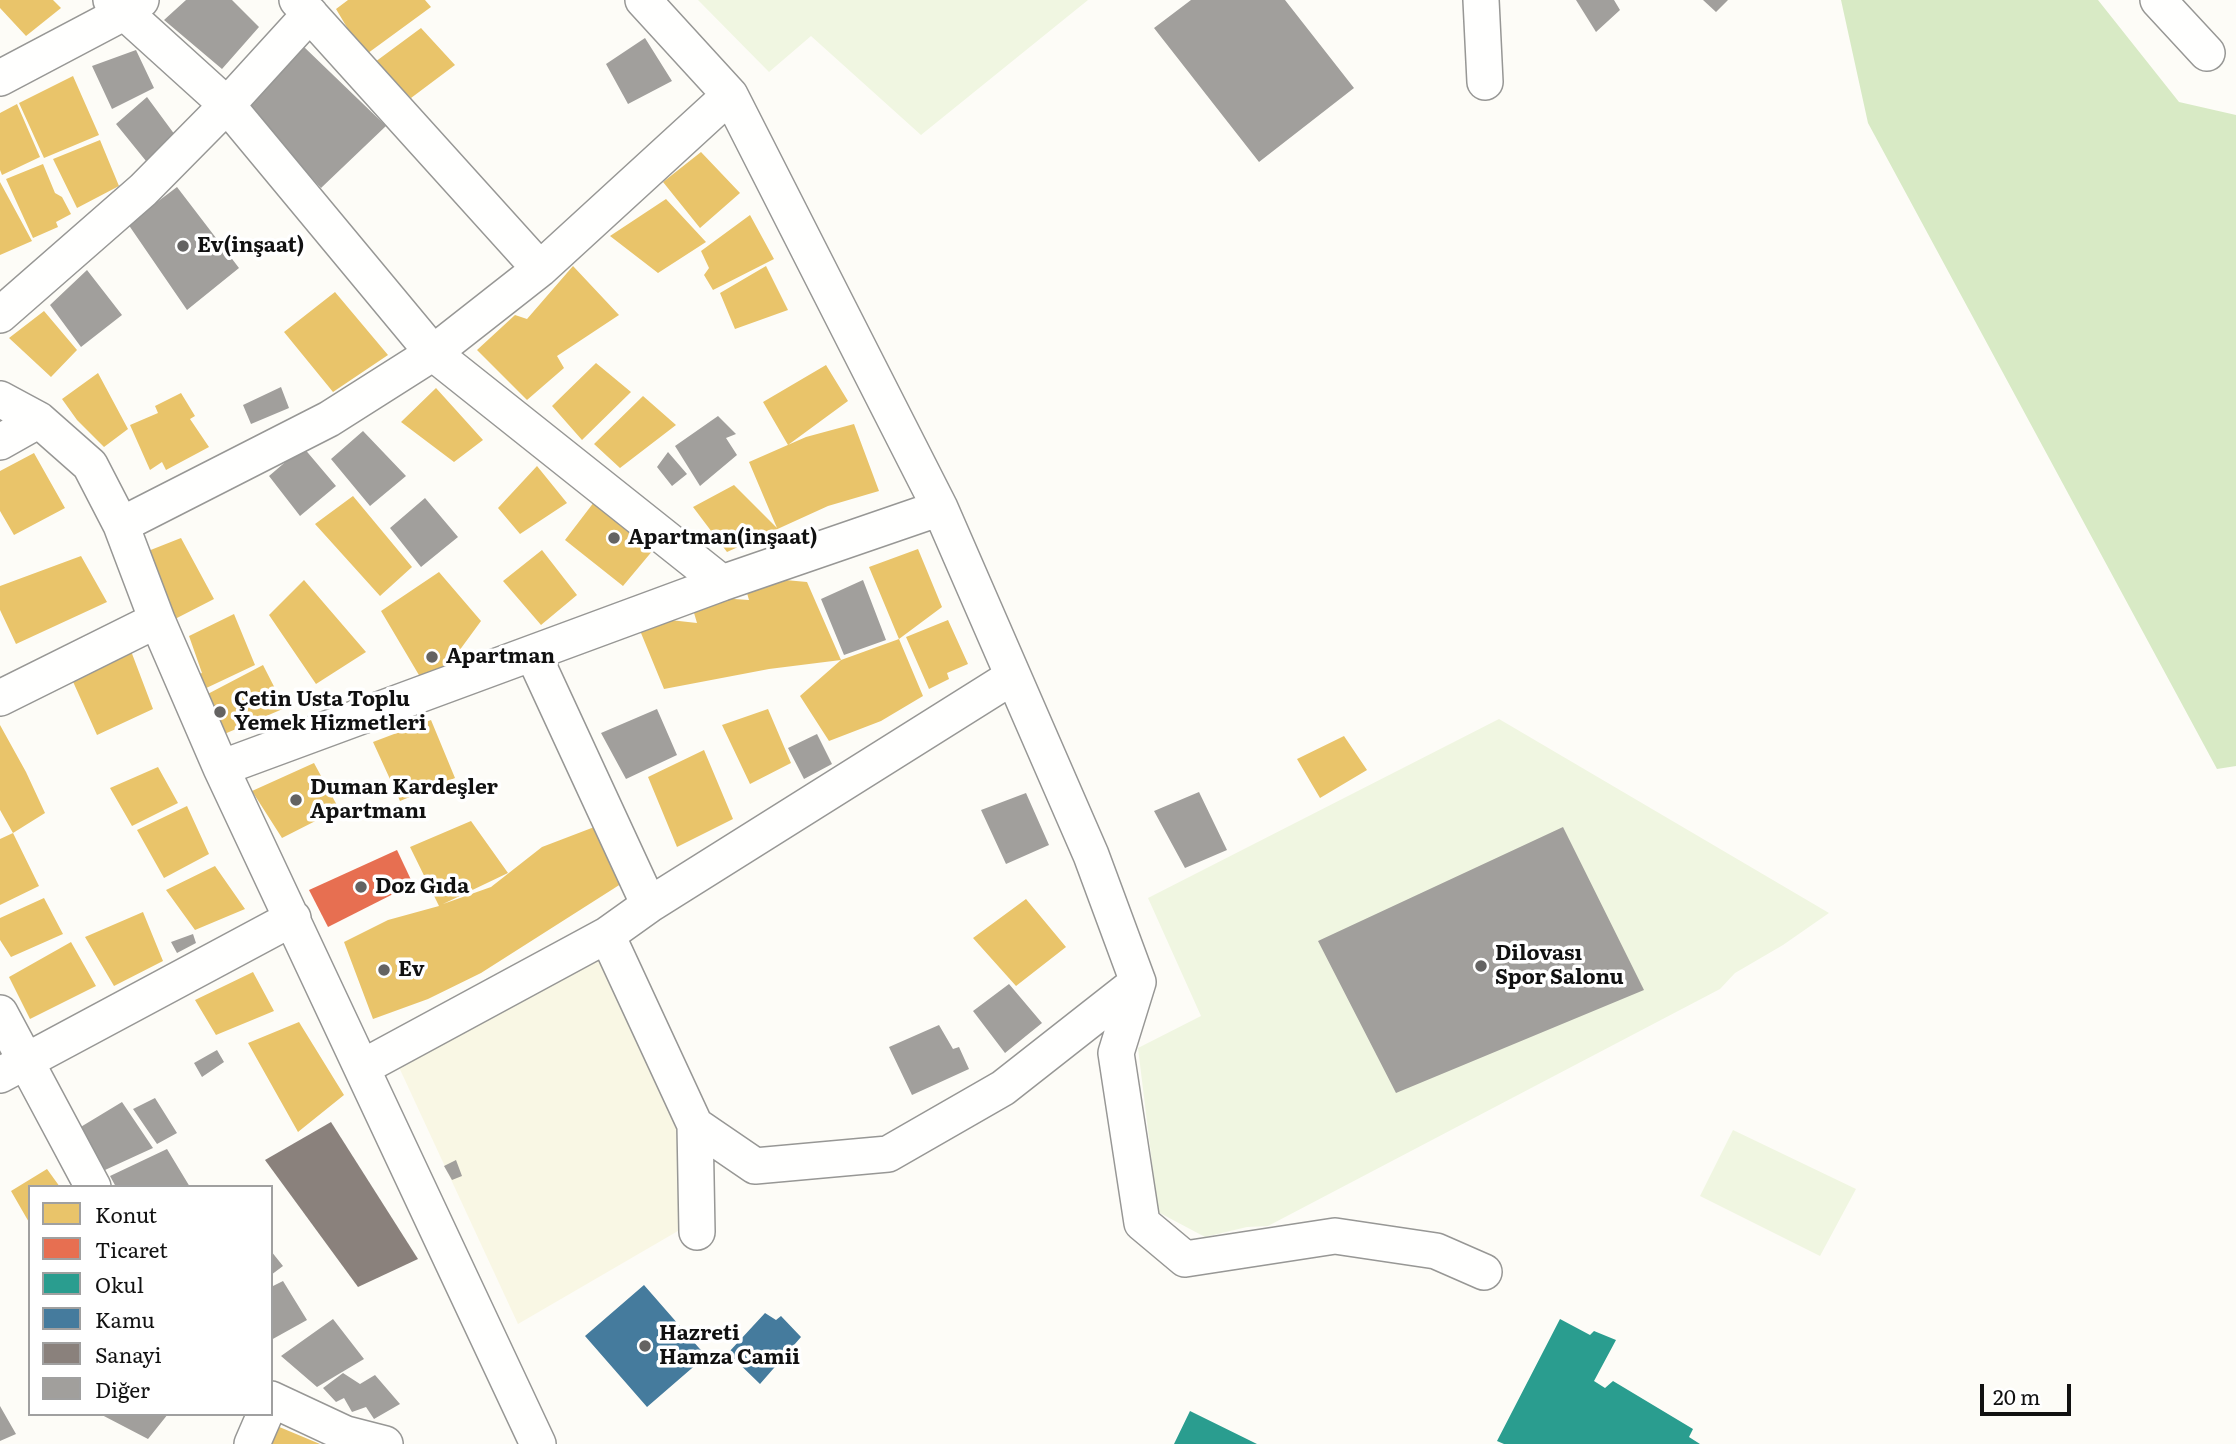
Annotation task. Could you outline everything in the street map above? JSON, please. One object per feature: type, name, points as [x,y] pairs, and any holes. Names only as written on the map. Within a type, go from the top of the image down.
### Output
[{"type":"street","points":[[643,0],[730,95],[940,508],[1091,855],[1138,982],[1116,1053],[1142,1223],[1185,1259],[1335,1236],[1436,1251],[1484,1272]]},
{"type":"street","points":[[1482,0],[1485,82]]},
{"type":"street","points":[[2158,0],[2207,53]]},
{"type":"street","points":[[0,78],[126,4],[226,106],[433,353],[722,583]]},
{"type":"street","points":[[0,315],[143,190],[226,106],[303,7],[540,270]]},
{"type":"street","points":[[121,526],[329,419],[433,353],[540,270],[730,95]]},
{"type":"street","points":[[0,399],[39,421],[90,465],[121,526],[157,620],[221,768],[538,1444]]},
{"type":"street","points":[[0,442],[39,421]]},
{"type":"street","points":[[221,768],[722,583],[940,508]]},
{"type":"street","points":[[0,698],[157,620]]},
{"type":"street","points":[[533,654],[649,905]]},
{"type":"street","points":[[363,1067],[607,935],[649,905],[1012,677]]},
{"type":"street","points":[[12,1068],[293,918]]},
{"type":"street","points":[[607,935],[695,1125],[697,1232]]},
{"type":"street","points":[[695,1125],[755,1166],[888,1154],[1003,1088],[1138,982]]},
{"type":"street","points":[[0,1013],[12,1068],[92,1185]]},
{"type":"street","points":[[273,1400],[345,1434],[385,1444]]},
{"type":"street","points":[[252,1444],[264,1416]]},
{"type":"shaded area","points":[[602,958],[682,1130],[690,1224],[518,1324],[397,1063]]},
{"type":"green space","points":[[698,0],[1088,0],[921,135],[811,36],[769,72]]},
{"type":"green space","points":[[1841,0],[2098,0],[2179,102],[2236,115],[2236,766],[2217,769],[1868,123]]},
{"type":"green space","points":[[1499,719],[1829,913],[1783,945],[1735,973],[1720,989],[1268,1226],[1247,1227],[1205,1237],[1158,1212],[1138,1048],[1201,1016],[1148,898]]},
{"type":"green space","points":[[1733,1130],[1856,1189],[1820,1256],[1700,1196]]},
{"type":"building: Konut","points":[[0,0],[53,0],[61,8],[26,36],[0,8]]},
{"type":"building: Konut","points":[[348,0],[425,0],[431,7],[364,56],[336,9]]},
{"type":"building: Konut","points":[[421,28],[455,65],[411,98],[375,62]]},
{"type":"building: Konut","points":[[73,76],[99,135],[44,158],[19,103]]},
{"type":"building: Konut","points":[[17,104],[40,157],[2,175],[0,113]]},
{"type":"building: Konut","points":[[100,140],[119,186],[77,208],[53,159]]},
{"type":"building: Konut","points":[[701,152],[740,193],[700,228],[663,182]]},
{"type":"building: Konut","points":[[43,164],[55,193],[62,197],[71,214],[56,222],[58,227],[33,238],[6,179]]},
{"type":"building: Konut","points":[[0,182],[32,241],[0,255]]},
{"type":"building: Konut","points":[[666,199],[706,242],[658,273],[610,236]]},
{"type":"building: Konut","points":[[750,215],[774,259],[713,290],[704,275],[709,268],[701,251]]},
{"type":"building: Konut","points":[[573,266],[619,315],[557,356],[564,368],[527,400],[477,350],[515,315],[527,319]]},
{"type":"building: Konut","points":[[766,266],[788,310],[735,329],[720,293]]},
{"type":"building: Konut","points":[[335,292],[388,355],[333,392],[284,332]]},
{"type":"building: Konut","points":[[44,311],[77,350],[51,377],[9,338]]},
{"type":"building: Konut","points":[[596,363],[631,392],[582,440],[552,406]]},
{"type":"building: Konut","points":[[826,365],[848,401],[788,445],[763,402]]},
{"type":"building: Konut","points":[[98,373],[128,429],[104,447],[77,420],[62,399]]},
{"type":"building: Konut","points":[[436,388],[483,440],[454,462],[401,422]]},
{"type":"building: Konut","points":[[181,393],[195,416],[190,419],[209,447],[166,470],[162,462],[150,470],[130,425],[158,413],[155,406]]},
{"type":"building: Konut","points":[[643,396],[676,425],[620,468],[594,444]]},
{"type":"building: Konut","points":[[854,424],[879,491],[828,506],[727,552],[693,507],[734,485],[777,528],[749,462],[806,437]]},
{"type":"building: Konut","points":[[34,453],[65,508],[14,535],[0,511],[0,471]]},
{"type":"building: Konut","points":[[537,466],[567,503],[520,534],[498,508]]},
{"type":"building: Konut","name":"Apartman(inşaat)","points":[[604,489],[664,537],[623,586],[565,540]]},
{"type":"building: Konut","points":[[353,496],[412,567],[380,596],[315,524]]},
{"type":"building: Konut","points":[[181,538],[214,599],[175,619],[143,553]]},
{"type":"building: Konut","points":[[918,549],[942,607],[899,639],[869,567]]},
{"type":"building: Konut","points":[[542,550],[577,595],[541,625],[503,581]]},
{"type":"building: Konut","points":[[81,556],[107,602],[16,644],[0,610],[0,586]]},
{"type":"building: Konut","name":"Apartman","points":[[439,572],[481,621],[429,692],[381,611]]},
{"type":"building: Konut","points":[[742,576],[807,582],[841,660],[769,669],[664,689],[634,616],[697,623],[689,596],[749,600]]},
{"type":"building: Konut","points":[[304,580],[366,652],[316,684],[269,615]]},
{"type":"building: Konut","points":[[234,614],[255,665],[200,691],[194,676],[202,673],[189,636]]},
{"type":"building: Konut","points":[[948,620],[968,664],[947,673],[949,679],[929,689],[906,637]]},
{"type":"building: Konut","points":[[899,639],[923,696],[881,721],[829,741],[800,696],[841,660]]},
{"type":"building: Konut","points":[[131,651],[153,709],[97,735],[70,675]]},
{"type":"building: Konut","points":[[263,665],[285,708],[222,735],[202,697]]},
{"type":"building: Konut","points":[[768,709],[791,763],[750,784],[722,725]]},
{"type":"building: Konut","name":"Apartman","points":[[431,720],[455,778],[400,801],[373,742]]},
{"type":"building: Konut","points":[[0,725],[45,813],[13,833],[0,810]]},
{"type":"building: Konut","points":[[1344,736],[1367,770],[1320,798],[1297,759]]},
{"type":"building: Konut","points":[[704,750],[733,819],[677,847],[648,777]]},
{"type":"building: Konut","name":"Duman Kardeşler Apartmanı","points":[[314,763],[339,809],[282,838],[252,791]]},
{"type":"building: Konut","points":[[158,767],[178,803],[132,826],[110,788]]},
{"type":"building: Konut","points":[[187,806],[209,854],[164,878],[137,830]]},
{"type":"building: Konut","points":[[471,821],[508,873],[443,904],[491,887],[542,847],[610,821],[635,875],[481,973],[428,999],[373,1019],[344,942],[388,920],[439,906],[410,847]]},
{"type":"building: Konut","points":[[13,833],[39,886],[0,905],[0,839]]},
{"type":"building: Konut","points":[[215,866],[245,909],[195,930],[166,890]]},
{"type":"building: Konut","points":[[44,898],[63,934],[11,957],[0,940],[0,918]]},
{"type":"building: Konut","points":[[1026,899],[1066,947],[1016,986],[973,938]]},
{"type":"building: Konut","points":[[143,912],[163,961],[114,986],[85,937]]},
{"type":"building: Konut","points":[[71,942],[96,986],[30,1019],[9,977]]},
{"type":"building: Konut","points":[[253,972],[274,1011],[216,1035],[195,1000]]},
{"type":"building: Konut","points":[[299,1022],[344,1095],[298,1132],[248,1043]]},
{"type":"building: Konut","points":[[47,1169],[59,1185],[28,1185],[28,1221],[11,1191]]},
{"type":"building: Konut","points":[[277,1426],[320,1444],[268,1444]]},
{"type":"building: Ticaret","name":"Doz Gıda","points":[[397,850],[413,884],[328,927],[309,890]]},
{"type":"building: Okul","points":[[1560,1319],[1590,1335],[1594,1331],[1616,1340],[1594,1381],[1605,1388],[1613,1381],[1693,1429],[1689,1437],[1700,1444],[1504,1444],[1497,1441]]},
{"type":"building: Okul","points":[[1190,1411],[1257,1444],[1174,1444]]},
{"type":"building: Kamu","name":"Hazreti Hamza Camii","points":[[644,1285],[706,1356],[647,1407],[585,1336]]},
{"type":"building: Kamu","points":[[765,1313],[776,1320],[781,1316],[801,1337],[760,1384],[728,1353]]},
{"type":"building: Sanayi","points":[[331,1122],[418,1259],[358,1287],[265,1160]]},
{"type":"building: Diğer","points":[[186,0],[232,0],[259,27],[222,69],[164,20]]},
{"type":"building: Diğer","points":[[1191,0],[1285,0],[1354,88],[1259,162],[1154,28]]},
{"type":"building: Diğer","points":[[1576,0],[1614,0],[1620,10],[1596,32]]},
{"type":"building: Diğer","points":[[1703,0],[1728,0],[1716,12]]},
{"type":"building: Diğer","points":[[645,38],[672,81],[628,104],[606,64]]},
{"type":"building: Diğer","points":[[303,46],[386,126],[321,188],[244,105]]},
{"type":"building: Diğer","points":[[136,50],[154,88],[112,109],[92,66]]},
{"type":"building: Diğer","points":[[147,97],[175,135],[146,161],[116,124]]},
{"type":"building: Diğer","name":"Ev(inşaat)","points":[[177,187],[239,268],[187,310],[128,224]]},
{"type":"building: Diğer","points":[[87,270],[122,315],[81,347],[50,305]]},
{"type":"building: Diğer","points":[[281,387],[289,408],[251,424],[243,405]]},
{"type":"building: Diğer","points":[[718,416],[736,434],[726,438],[737,455],[700,486],[675,446]]},
{"type":"building: Diğer","points":[[363,431],[406,476],[370,506],[331,459]]},
{"type":"building: Diğer","points":[[303,447],[336,486],[300,516],[269,476]]},
{"type":"building: Diğer","points":[[668,452],[687,474],[672,486],[657,467]]},
{"type":"building: Diğer","points":[[425,498],[458,537],[421,567],[390,528]]},
{"type":"building: Diğer","points":[[863,580],[886,640],[844,655],[821,599]]},
{"type":"building: Diğer","points":[[657,709],[677,755],[626,779],[601,733]]},
{"type":"building: Diğer","points":[[817,734],[832,764],[804,779],[788,748]]},
{"type":"building: Diğer","points":[[1199,792],[1227,850],[1185,868],[1154,811]]},
{"type":"building: Diğer","points":[[1026,793],[1049,845],[1006,864],[981,810]]},
{"type":"building: Diğer","name":"Dilovası Spor Salonu","points":[[1563,827],[1644,990],[1396,1093],[1318,941]]},
{"type":"building: Diğer","points":[[193,934],[196,943],[177,953],[171,942]]},
{"type":"building: Diğer","points":[[1009,984],[1042,1023],[1005,1053],[973,1011]]},
{"type":"building: Diğer","points":[[939,1025],[953,1049],[959,1047],[969,1069],[912,1095],[889,1047]]},
{"type":"building: Diğer","points":[[217,1050],[224,1062],[202,1077],[194,1063]]},
{"type":"building: Diğer","points":[[155,1098],[177,1133],[157,1144],[133,1109]]},
{"type":"building: Diğer","points":[[122,1102],[153,1148],[105,1170],[79,1128]]},
{"type":"building: Diğer","points":[[167,1149],[189,1185],[115,1185],[110,1176]]},
{"type":"building: Diğer","points":[[456,1160],[462,1176],[452,1180],[444,1166]]},
{"type":"building: Diğer","points":[[273,1254],[283,1266],[273,1274]]},
{"type":"building: Diğer","points":[[283,1281],[307,1320],[273,1339],[273,1286]]},
{"type":"building: Diğer","points":[[333,1319],[364,1359],[317,1387],[281,1356]]},
{"type":"building: Diğer","points":[[343,1373],[360,1384],[375,1375],[400,1404],[374,1419],[366,1407],[352,1412],[344,1398],[336,1402],[323,1388]]},
{"type":"building: Diğer","points":[[0,1406],[16,1434],[0,1441]]},
{"type":"building: Diğer","points":[[104,1416],[166,1416],[148,1439]]},
{"type":"place","name":"Ev(inşaat)","points":[[183,246]]},
{"type":"place","name":"Apartman(inşaat)","points":[[614,538]]},
{"type":"place","name":"Apartman","points":[[432,657]]},
{"type":"place","name":"Çetin Usta Toplu Yemek Hizmetleri","points":[[220,712]]},
{"type":"place","name":"Duman Kardeşler Apartmanı","points":[[296,800]]},
{"type":"place","name":"Doz Gıda","points":[[361,887]]},
{"type":"place","name":"Dilovası Spor Salonu","points":[[1481,966]]},
{"type":"place","name":"Ev","points":[[384,970]]},
{"type":"place","name":"Hazreti Hamza Camii","points":[[645,1346]]}]
